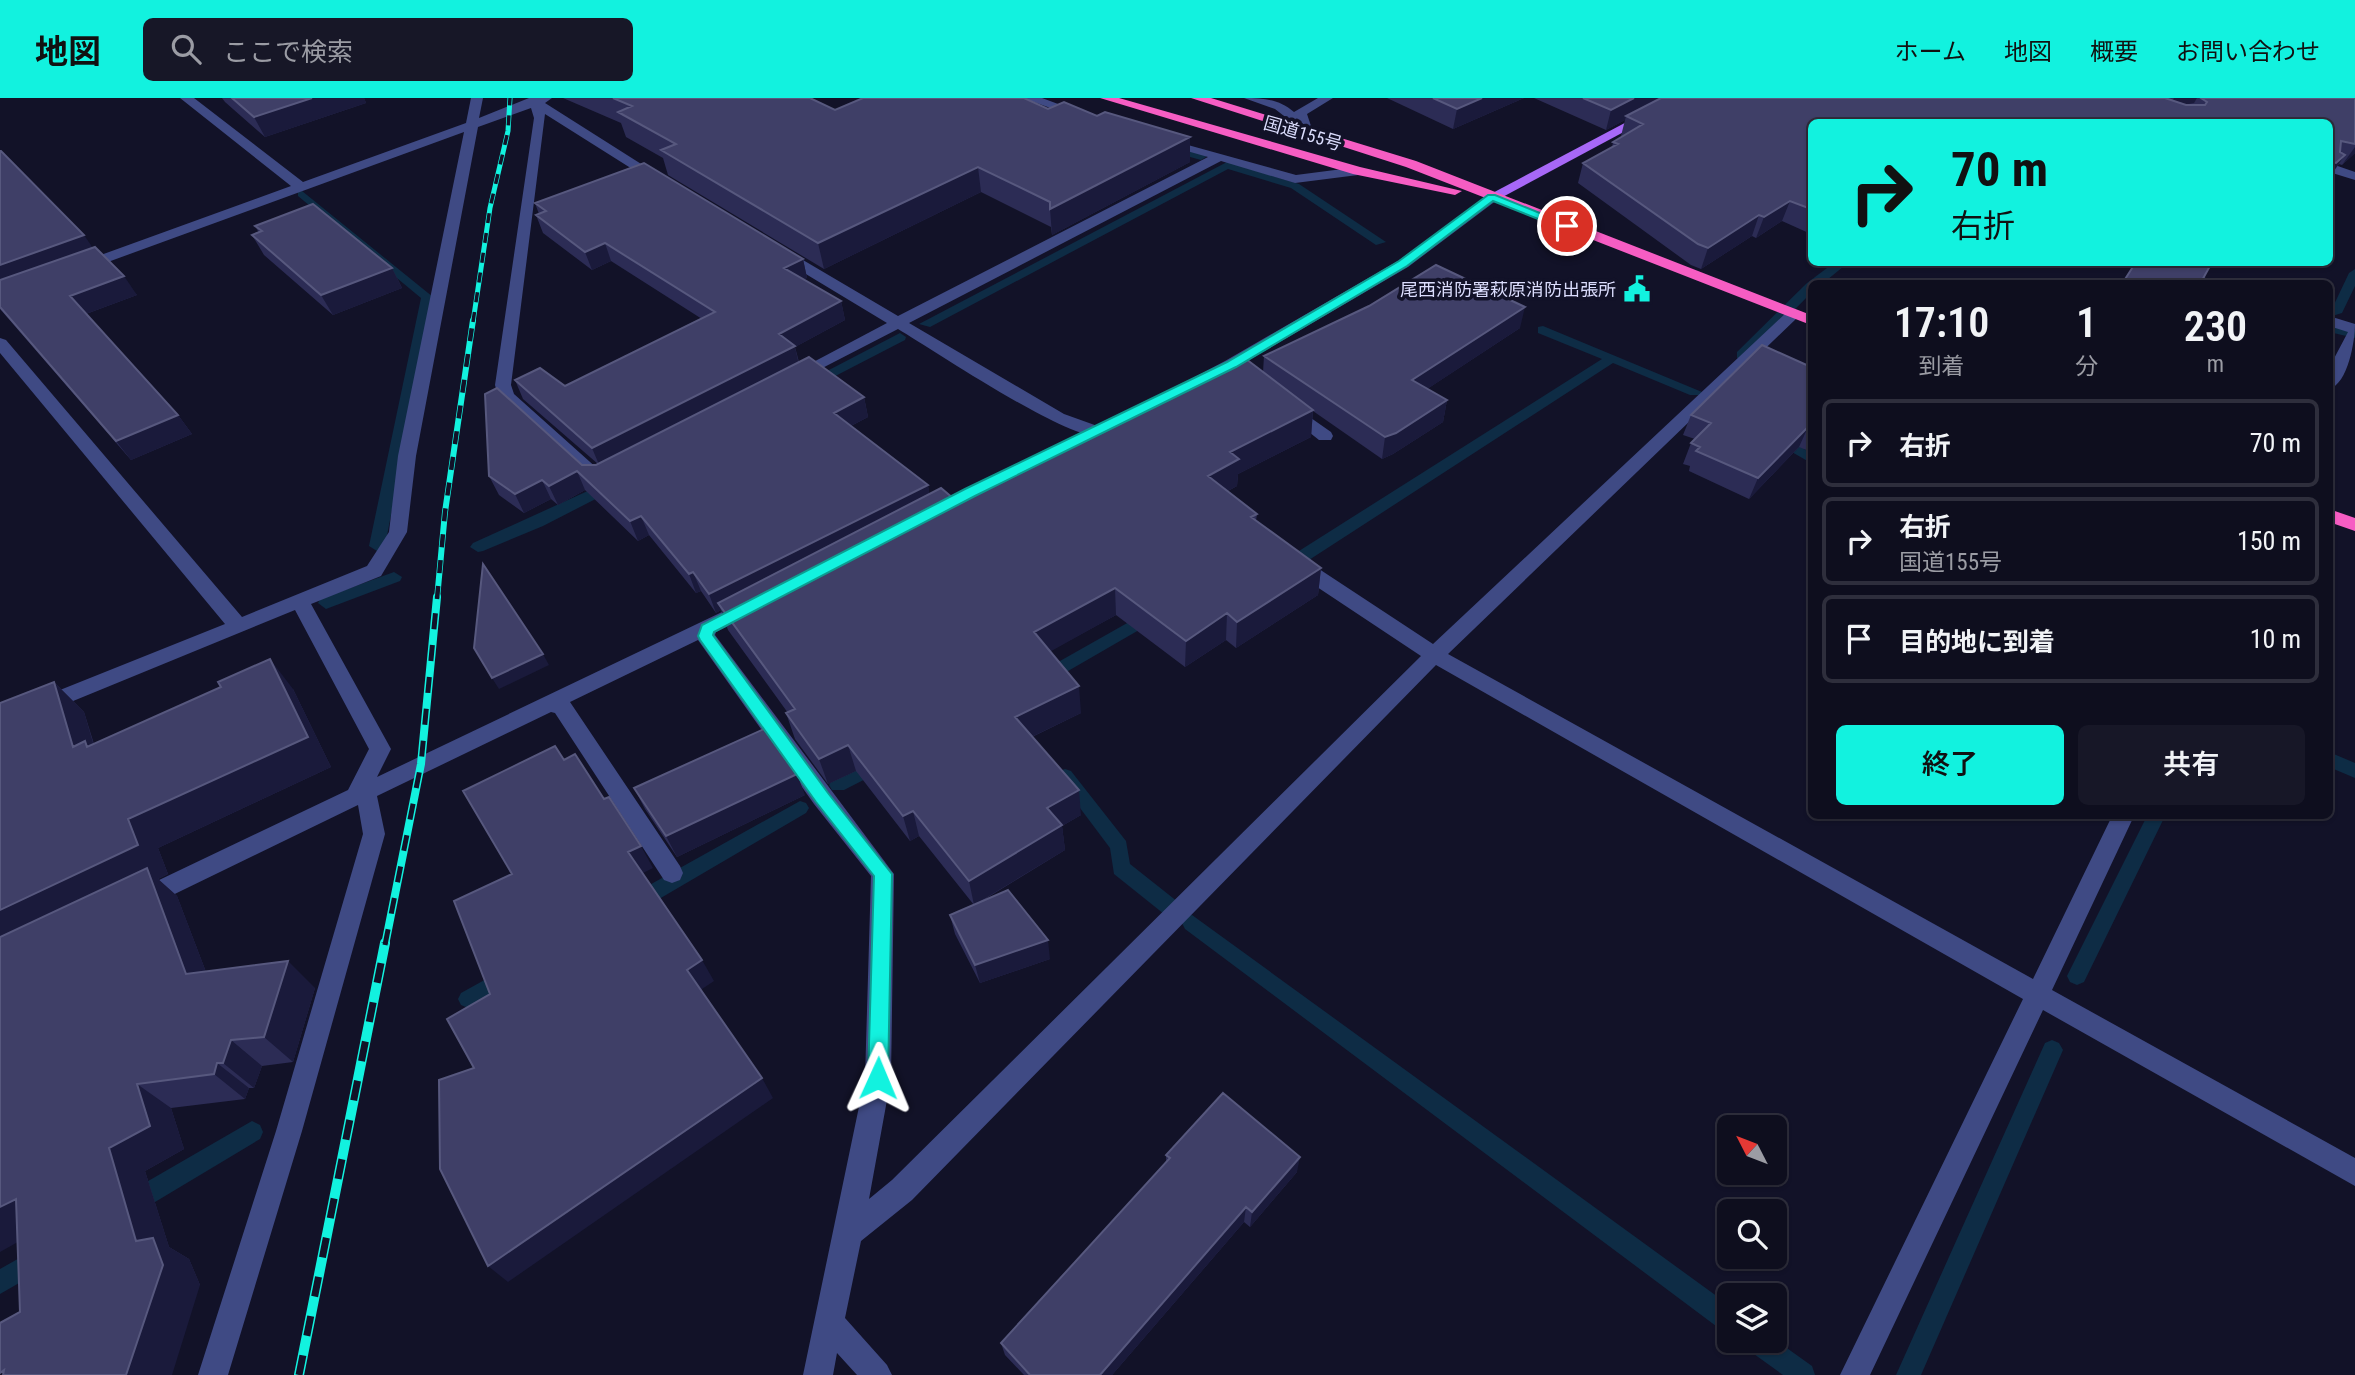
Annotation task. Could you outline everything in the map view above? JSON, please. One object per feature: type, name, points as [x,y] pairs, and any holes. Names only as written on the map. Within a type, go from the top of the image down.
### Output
[{"type":"highway","name":"国道155号","points":[[1106,98],[1358,171],[1406,183],[1492,197]]},
{"type":"highway","name":"国道155号","points":[[1197,98],[1306,129],[1411,164],[1802,317]]},
{"type":"highway","points":[[2333,516],[2355,524]]},
{"type":"main road","points":[[1492,197],[1681,98]]},
{"type":"street","points":[[186,98],[301,187]]},
{"type":"street","points":[[0,723],[374,571],[398,531],[407,456],[477,98]]},
{"type":"street","points":[[1029,98],[1091,118]]},
{"type":"street","points":[[1250,98],[1279,106],[1306,129]]},
{"type":"street","points":[[1306,129],[1300,113],[1327,98]]},
{"type":"street","points":[[65,273],[539,99]]},
{"type":"street","points":[[539,99],[673,188]]},
{"type":"street","points":[[539,99],[540,118],[503,385],[506,396],[598,478],[622,465]]},
{"type":"street","points":[[1154,137],[1295,179],[1358,171]]},
{"type":"street","points":[[778,385],[1219,157]]},
{"type":"street","points":[[2333,168],[2355,176]]},
{"type":"street","points":[[1074,443],[1238,369],[1403,264],[1492,197]]},
{"type":"street","points":[[767,246],[1058,418],[1097,432]]},
{"type":"street","points":[[2161,266],[2202,280]]},
{"type":"street","points":[[849,1233],[902,1190],[1434,655],[1802,317]]},
{"type":"street","points":[[2333,323],[2355,331],[2333,376]]},
{"type":"street","points":[[0,343],[238,626]]},
{"type":"street","points":[[1275,397],[1325,436]]},
{"type":"street","points":[[1306,570],[1434,655],[2355,1173]]},
{"type":"street","points":[[123,908],[767,598]]},
{"type":"street","points":[[300,601],[380,749],[357,794]]},
{"type":"street","points":[[707,629],[705,636],[822,798],[883,874],[878,1078],[849,1233],[818,1375]]},
{"type":"street","points":[[551,704],[562,706],[672,873]]},
{"type":"street","points":[[213,1375],[289,1131],[373,834],[368,800],[357,794]]},
{"type":"street","points":[[1855,1375],[2122,819]]},
{"type":"street","points":[[829,1322],[877,1375]]},
{"type":"building","points":[[232,98],[312,98],[254,117]]},
{"type":"building","points":[[613,98],[810,98],[835,110],[863,98],[1024,98],[1048,109],[1064,102],[1097,116],[1105,112],[1190,137],[1050,209],[1050,202],[978,167],[818,243],[661,150],[676,144],[618,112],[632,106]]},
{"type":"building","points":[[1433,98],[1482,98],[1457,109]]},
{"type":"building","points":[[1583,98],[1634,98],[1611,110]]},
{"type":"building","points":[[1661,98],[2165,98],[2186,105],[2205,105],[2207,102],[2201,98],[2355,98],[2355,144],[2341,141],[2340,152],[2345,155],[2336,163],[2333,162],[2333,119],[1808,119],[1808,208],[1790,201],[1764,217],[1759,215],[1708,248],[1698,244],[1583,163],[1618,144],[1613,142],[1643,124],[1626,116]]},
{"type":"building","points":[[1,151],[84,235],[0,265]]},
{"type":"building","points":[[644,163],[803,259],[784,268],[841,301],[779,334],[795,346],[592,448],[515,380],[540,368],[565,386],[715,312],[605,243],[585,252],[536,215],[546,211],[535,203]]},
{"type":"building","points":[[313,204],[392,268],[321,295],[252,235],[262,231],[255,226]]},
{"type":"building","points":[[95,247],[124,276],[70,296],[178,415],[116,441],[0,307],[0,280]]},
{"type":"building","points":[[1436,265],[1525,307],[1412,380],[1447,400],[1396,433],[1385,437],[1264,356],[1369,306]]},
{"type":"building","points":[[2133,266],[2210,266],[2202,280],[2125,280]]},
{"type":"building","points":[[1762,345],[1808,366],[1808,427],[1758,478],[1696,451],[1700,447],[1691,443],[1711,423],[1691,415]]},
{"type":"building","points":[[809,357],[864,397],[834,413],[928,485],[709,594],[693,572],[689,574],[641,516],[630,521],[577,471],[549,486],[542,480],[515,494],[489,476],[485,394],[497,388],[582,465],[596,465]]},
{"type":"building","points":[[1246,359],[1313,410],[1230,452],[1239,459],[1208,476],[1257,514],[1251,517],[1321,568],[1237,622],[1227,613],[1186,641],[1115,588],[1034,632],[1079,686],[1015,717],[1079,790],[1047,808],[1062,825],[969,881],[913,811],[903,816],[848,745],[819,759],[786,713],[795,709],[718,603],[941,488],[954,499]]},
{"type":"building","points":[[483,564],[543,654],[492,678],[474,648]]},
{"type":"building","points":[[270,659],[308,737],[128,819],[138,845],[0,910],[0,703],[54,682],[73,747],[85,741],[87,747],[221,687],[218,682]]},
{"type":"building","points":[[764,729],[797,774],[666,836],[634,788]]},
{"type":"building","points":[[555,746],[564,760],[575,754],[604,799],[609,797],[641,846],[628,852],[702,960],[687,970],[762,1078],[488,1266],[440,1169],[439,1080],[474,1068],[447,1019],[490,994],[454,901],[512,874],[463,791]]},
{"type":"building","points":[[147,868],[186,974],[288,961],[264,1037],[231,1040],[223,1063],[217,1063],[214,1074],[137,1084],[150,1126],[109,1148],[136,1241],[153,1238],[163,1265],[126,1375],[3,1375],[4,1370],[0,1373],[0,1323],[20,1312],[16,1199],[0,1207],[0,937]]},
{"type":"building","points":[[1008,890],[1048,940],[975,965],[950,915]]},
{"type":"building","points":[[1223,1093],[1300,1157],[1252,1212],[1246,1207],[1100,1375],[1030,1375],[1001,1343],[1170,1158],[1166,1155]]},
{"type":"waterway","points":[[1169,148],[1201,157]]},
{"type":"waterway","points":[[925,324],[1227,165],[1295,186],[1380,242]]},
{"type":"waterway","points":[[302,194],[427,297],[377,546]]},
{"type":"waterway","points":[[1819,280],[1838,266]]},
{"type":"waterway","points":[[2140,266],[2181,280]]},
{"type":"waterway","points":[[2336,313],[2355,273]]},
{"type":"waterway","points":[[1742,355],[1808,289]]},
{"type":"waterway","points":[[2333,329],[2355,334]]},
{"type":"waterway","points":[[1543,330],[1695,392]]},
{"type":"waterway","points":[[811,383],[900,337]]},
{"type":"waterway","points":[[1286,567],[1610,359]]},
{"type":"waterway","points":[[1776,437],[1808,457]]},
{"type":"waterway","points":[[478,547],[538,522],[612,485]]},
{"type":"waterway","points":[[326,603],[394,577]]},
{"type":"waterway","points":[[1043,678],[1152,615]]},
{"type":"waterway","points":[[2333,761],[2355,771]]},
{"type":"waterway","points":[[838,785],[879,764]]},
{"type":"waterway","points":[[1065,776],[1119,846],[1121,868],[1171,908]]},
{"type":"waterway","points":[[635,903],[800,808]]},
{"type":"waterway","points":[[2077,976],[2155,819]]},
{"type":"waterway","points":[[1192,923],[1717,1311]]},
{"type":"waterway","points":[[468,999],[508,976]]},
{"type":"waterway","points":[[1908,1375],[2052,1050]]},
{"type":"waterway","points":[[132,1203],[252,1132]]},
{"type":"waterway","points":[[0,1282],[39,1259]]},
{"type":"waterway","points":[[1773,1353],[1803,1375]]},
{"type":"railway","points":[[473,322],[490,208],[508,131],[510,98]]},
{"type":"railway","points":[[437,599],[445,512],[473,320]]},
{"type":"railway","points":[[385,945],[421,764],[437,597]]},
{"type":"railway","points":[[299,1375],[385,943]]},
{"type":"place","name":"尾西消防署萩原消防出張所","points":[[1637,289]]},
{"type":"route","points":[[878,1078],[883,874],[822,798],[705,636],[707,629],[970,492],[1231,364],[1403,264],[1492,197],[1567,226]]}]
